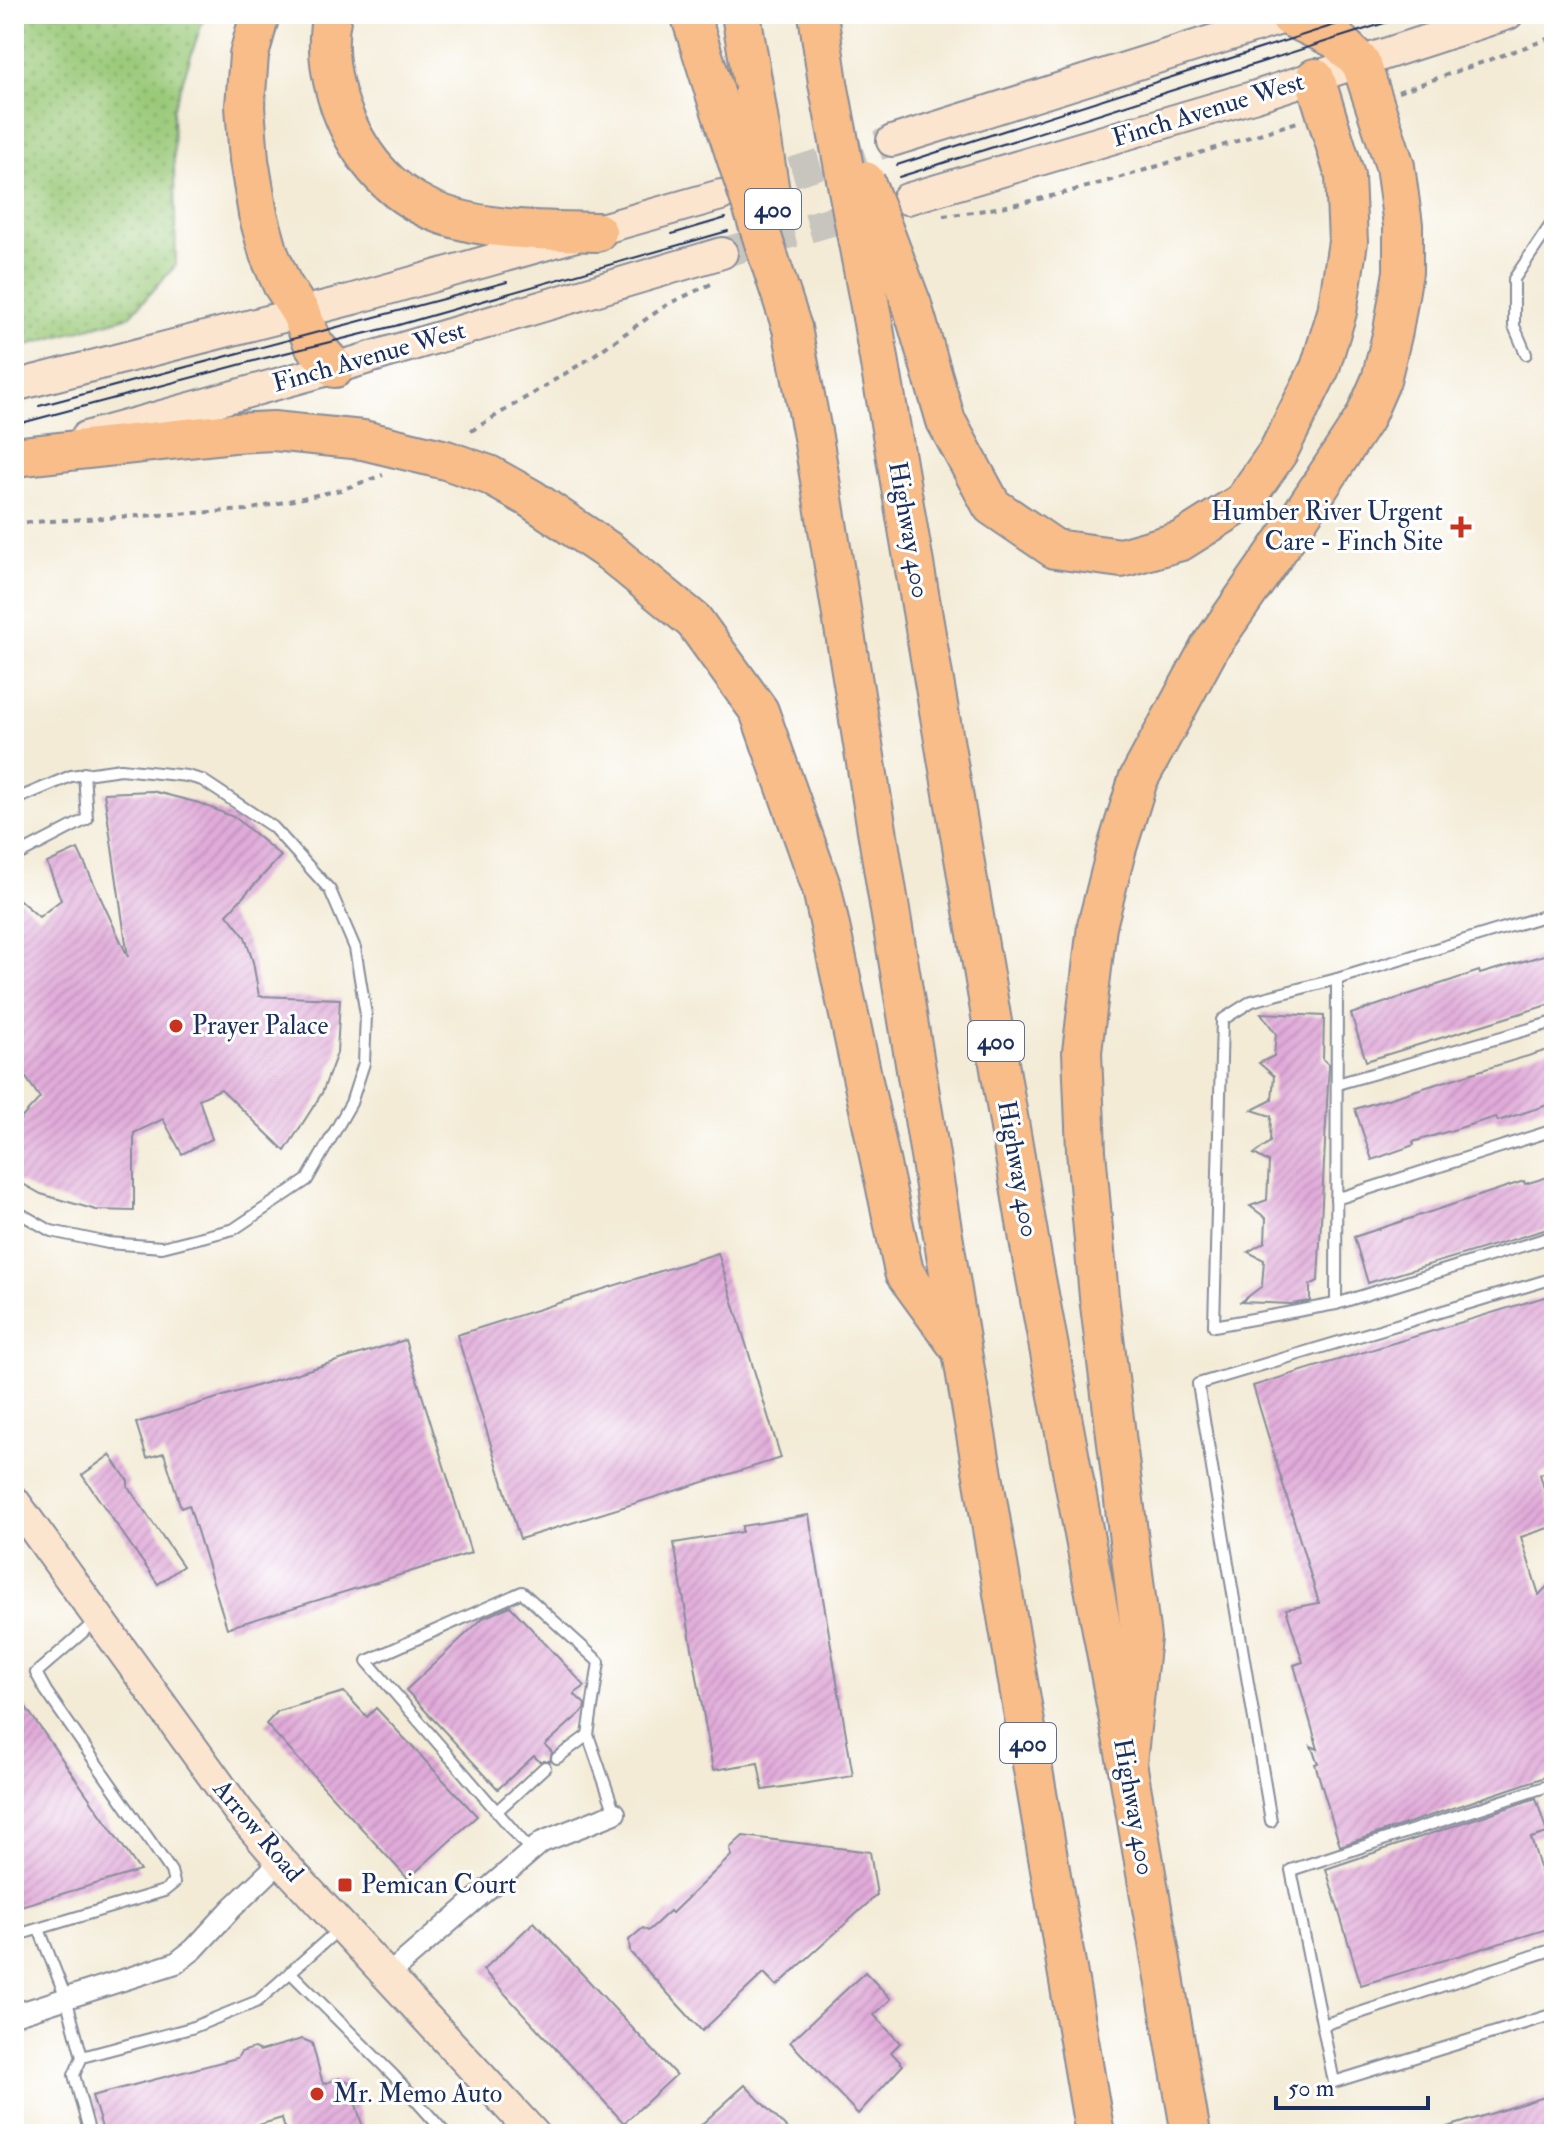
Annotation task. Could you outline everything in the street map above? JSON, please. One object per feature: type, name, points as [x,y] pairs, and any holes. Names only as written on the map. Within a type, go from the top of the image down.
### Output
[{"type":"highway","points":[[260,14],[249,55],[245,106],[249,160],[258,214],[269,254],[282,284],[300,312],[314,345],[335,368]]},
{"type":"highway","points":[[332,14],[329,61],[340,107],[356,143],[369,161],[403,194],[434,212],[485,227],[597,232]]},
{"type":"highway","points":[[690,14],[792,328]]},
{"type":"highway","name":"400","points":[[741,14],[1095,2134]]},
{"type":"highway","name":"Highway 400","points":[[818,14],[1032,1257],[1127,1763],[1191,2134]]},
{"type":"highway","points":[[1127,1763],[1141,1638],[1099,1297],[1086,1151],[1082,1052],[1097,926],[1116,851],[1145,766],[1210,647],[1364,419],[1381,380],[1403,272],[1403,225],[1395,166],[1361,63],[1336,39],[1294,15]]},
{"type":"highway","points":[[828,83],[912,305],[946,421],[992,506],[1055,549],[1121,558],[1181,541],[1243,502],[1278,452],[1320,368],[1333,326],[1348,242],[1345,176],[1315,78]]},
{"type":"highway","points":[[14,457],[273,431],[363,440],[474,470],[530,498],[610,552],[694,621],[759,711],[822,889],[904,1272],[962,1352]]},
{"type":"main road","name":"Finch Avenue West","points":[[907,199],[1315,78],[1508,14]]},
{"type":"main road","points":[[892,141],[1294,15]]},
{"type":"main road","points":[[14,386],[597,232],[721,195]]},
{"type":"main road","name":"Finch Avenue West","points":[[14,457],[722,266]]},
{"type":"main road","name":"Arrow Road","points":[[14,1501],[239,1812],[534,2134]]},
{"type":"street","points":[[388,1975],[542,1842],[615,1813]]},
{"type":"street","points":[[14,2015],[176,1963],[194,1949],[281,1861]]},
{"type":"lane","points":[[1526,354],[1514,326],[1514,279],[1554,220]]},
{"type":"lane","points":[[14,800],[84,773],[121,769],[202,780],[273,827],[330,890],[355,948],[366,1015],[364,1063],[351,1103],[307,1180],[234,1229],[162,1247],[108,1243],[51,1231],[14,1210]]},
{"type":"lane","points":[[14,857],[87,819],[84,773]]},
{"type":"lane","points":[[1554,913],[1337,979],[1252,1001],[1222,1020],[1214,1326],[1336,1304],[1554,1236]]},
{"type":"lane","points":[[1336,1304],[1337,979]]},
{"type":"lane","points":[[1337,1084],[1554,1022]]},
{"type":"lane","points":[[1336,1199],[1554,1130]]},
{"type":"lane","points":[[1271,1821],[1198,1384],[1554,1278]]},
{"type":"lane","points":[[531,1851],[367,1661],[522,1592],[599,1662],[588,1735],[615,1813]]},
{"type":"lane","points":[[14,1936],[164,1891],[174,1883],[171,1871],[36,1673],[99,1619]]},
{"type":"lane","points":[[557,1758],[588,1735]]},
{"type":"lane","points":[[497,1811],[545,1767]]},
{"type":"lane","points":[[1554,1784],[1291,1870],[1334,2082],[1554,2014]]},
{"type":"lane","points":[[82,2057],[191,2028],[258,2001],[342,1927]]},
{"type":"lane","points":[[39,1929],[66,1998],[82,2057],[74,2075],[90,2134]]},
{"type":"lane","points":[[1323,2025],[1554,1949]]},
{"type":"lane","points":[[290,1972],[394,2076],[446,2134]]},
{"type":"path","points":[[1407,89],[1554,37]]},
{"type":"path","points":[[937,216],[991,210],[1075,189],[1302,121]]},
{"type":"path","points":[[471,431],[584,362],[722,266]]},
{"type":"path","points":[[14,523],[247,510],[340,490],[386,474]]},
{"type":"green space","points":[[14,14],[205,14],[173,109],[176,265],[130,316],[14,349]]},
{"type":"building","name":"Prayer Palace","points":[[152,791],[199,803],[236,818],[281,856],[227,914],[245,937],[259,996],[340,999],[337,1053],[322,1093],[285,1151],[221,1089],[199,1099],[212,1139],[182,1154],[163,1119],[134,1133],[134,1211],[96,1210],[41,1194],[14,1179],[14,1126],[40,1098],[20,1069],[14,1072],[14,895],[39,917],[61,900],[47,863],[78,849],[128,957],[104,793]]},
{"type":"building","points":[[1554,952],[1554,1003],[1366,1061],[1351,1014],[1479,971],[1480,974]]},
{"type":"building","points":[[1261,1013],[1324,1016],[1323,1059],[1329,1064],[1318,1281],[1310,1285],[1310,1301],[1291,1304],[1241,1302],[1262,1286],[1264,1260],[1248,1252],[1265,1242],[1266,1218],[1250,1206],[1267,1200],[1269,1162],[1254,1154],[1270,1142],[1271,1116],[1252,1110],[1272,1100],[1274,1076],[1259,1063],[1274,1056],[1276,1034]]},
{"type":"building","points":[[1554,1048],[1554,1103],[1498,1121],[1496,1117],[1413,1142],[1414,1145],[1372,1160],[1355,1109]]},
{"type":"building","points":[[1554,1175],[1554,1227],[1368,1283],[1354,1237],[1524,1181],[1525,1184]]},
{"type":"building","points":[[718,1253],[781,1458],[520,1539],[457,1335]]},
{"type":"building","points":[[1554,1294],[1554,1470],[1540,1474],[1554,1526],[1521,1537],[1539,1595],[1554,1579],[1554,1774],[1340,1846],[1315,1764],[1318,1763],[1311,1746],[1318,1749],[1294,1665],[1303,1662],[1286,1609],[1319,1603],[1253,1386]]},
{"type":"building","points":[[405,1340],[471,1553],[227,1628],[189,1505],[181,1508],[164,1453],[147,1458],[136,1423]]},
{"type":"building","points":[[110,1455],[128,1481],[128,1487],[183,1566],[158,1584],[82,1475]]},
{"type":"building","points":[[809,1515],[853,1776],[763,1790],[758,1763],[713,1770],[674,1543],[742,1532],[742,1526]]},
{"type":"building","points":[[510,1606],[585,1686],[574,1694],[585,1704],[584,1710],[545,1745],[552,1752],[550,1761],[539,1761],[534,1756],[498,1789],[406,1690],[483,1618]]},
{"type":"building","points":[[14,1690],[140,1871],[14,1908]]},
{"type":"building","points":[[344,1692],[367,1717],[376,1708],[477,1816],[408,1879],[266,1724],[278,1711]]},
{"type":"building","points":[[1536,1798],[1547,1833],[1531,1838],[1546,1887],[1554,1885],[1554,1927],[1361,1985],[1326,1869]]},
{"type":"building","points":[[743,1836],[870,1852],[877,1895],[777,1986],[764,1973],[702,2031],[630,1952],[629,1940],[643,1928],[648,1931],[670,1911],[672,1913],[731,1856],[730,1848]]},
{"type":"building","points":[[534,1922],[676,2075],[624,2123],[483,1970]]},
{"type":"building","points":[[865,1972],[891,1999],[874,2015],[900,2043],[891,2052],[903,2065],[858,2114],[790,2042]]},
{"type":"building","points":[[302,2039],[312,2043],[323,2084],[340,2078],[349,2082],[365,2134],[286,2134],[282,2118],[228,2134],[104,2134],[92,2096],[237,2058],[241,2052],[254,2048],[260,2051]]},
{"type":"building","points":[[745,2085],[792,2134],[691,2134]]},
{"type":"building","points":[[1554,2094],[1554,2134],[1438,2134],[1438,2130]]},
{"type":"tunnel","points":[[749,186],[892,141]]},
{"type":"tunnel","points":[[722,253],[873,209]]},
{"type":"tram line","points":[[897,165],[1369,14]]},
{"type":"tram line","points":[[899,177],[1413,14]]},
{"type":"tram line","points":[[672,234],[726,218]]},
{"type":"tram line","points":[[14,425],[395,326],[728,231]]},
{"type":"tram line","points":[[39,406],[507,282]]},
{"type":"place","name":"Humber River Urgent Care - Finch Site","points":[[1461,527]]},
{"type":"place","name":"Prayer Palace","points":[[176,1026]]},
{"type":"place","name":"Pemican Court","points":[[345,1885]]},
{"type":"place","name":"Mr. Memo Auto","points":[[317,2094]]}]
